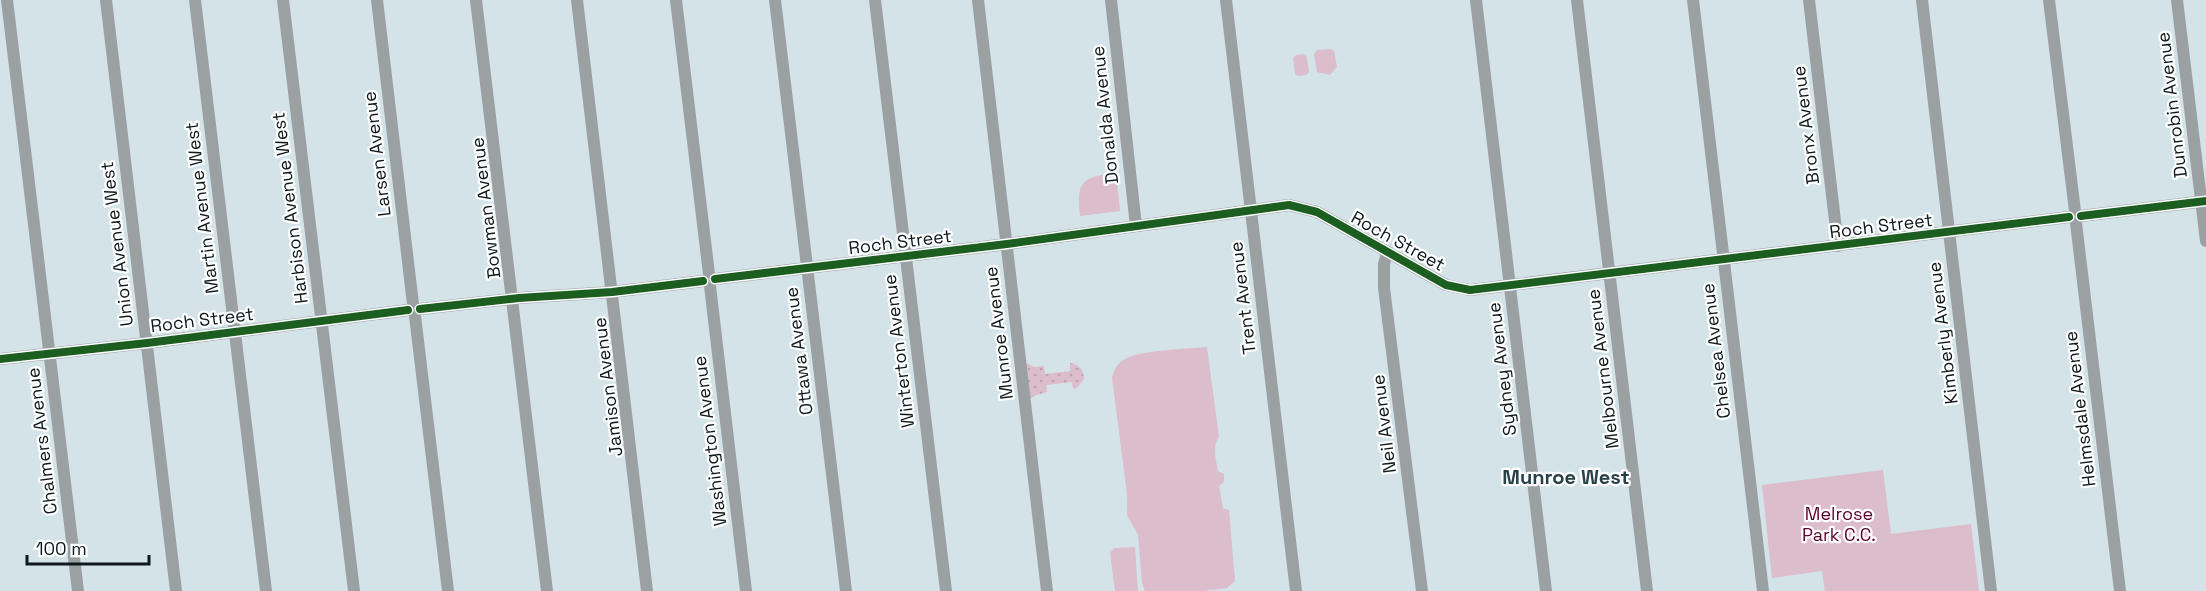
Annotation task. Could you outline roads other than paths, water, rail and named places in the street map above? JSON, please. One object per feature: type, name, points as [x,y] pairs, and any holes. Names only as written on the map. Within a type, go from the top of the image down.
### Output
[{"type":"street","name":"Chalmers Avenue","points":[[7,0],[78,591]]},
{"type":"street","name":"Union Avenue West","points":[[106,0],[176,591]]},
{"type":"street","name":"Martin Avenue West","points":[[195,0],[266,591]]},
{"type":"street","name":"Harbison Avenue West","points":[[284,0],[354,591]]},
{"type":"street","name":"Larsen Avenue","points":[[377,0],[448,591]]},
{"type":"street","name":"Bowman Avenue","points":[[476,0],[547,591]]},
{"type":"street","name":"Jamison Avenue","points":[[577,0],[647,591]]},
{"type":"street","name":"Washington Avenue","points":[[676,0],[746,591]]},
{"type":"street","name":"Ottawa Avenue","points":[[775,0],[846,591]]},
{"type":"street","name":"Winterton Avenue","points":[[875,0],[946,591]]},
{"type":"street","name":"Munroe Avenue","points":[[978,0],[1047,591]]},
{"type":"street","name":"Donalda Avenue","points":[[1111,0],[1136,226]]},
{"type":"street","name":"Trent Avenue","points":[[1226,0],[1296,591]]},
{"type":"street","name":"Sydney Avenue","points":[[1476,0],[1546,591]]},
{"type":"street","name":"Melbourne Avenue","points":[[1577,0],[1647,591]]},
{"type":"street","name":"Chelsea Avenue","points":[[1693,0],[1763,591]]},
{"type":"street","name":"Bronx Avenue","points":[[1809,0],[1838,246]]},
{"type":"street","name":"Kimberly Avenue","points":[[1922,0],[1991,591]]},
{"type":"street","name":"Helmsdale Avenue","points":[[2049,0],[2120,591]]},
{"type":"street","name":"Dunrobin Avenue","points":[[2177,0],[2204,201],[2206,241]]},
{"type":"street","name":"Roch Street","points":[[0,358],[147,343],[512,299],[612,292],[1007,244],[1289,205],[1317,212],[1446,285],[1470,290],[2204,201]]},
{"type":"street","name":"Neil Avenue","points":[[1387,253],[1384,264],[1384,288],[1422,591]]},
{"type":"district","name":"Munroe West","points":[[1566,477]]},
{"type":"park label","name":"Melrose Park C.C.","points":[[1839,524]]}]
